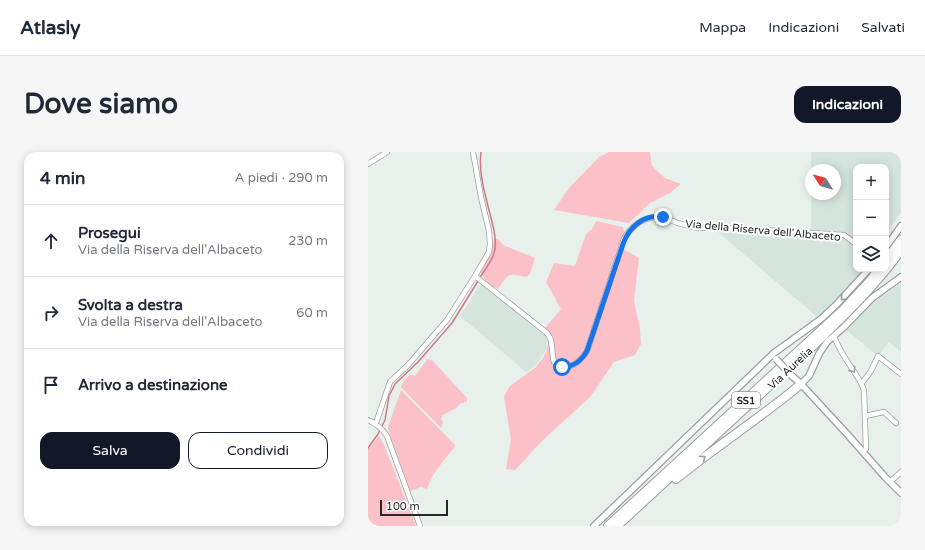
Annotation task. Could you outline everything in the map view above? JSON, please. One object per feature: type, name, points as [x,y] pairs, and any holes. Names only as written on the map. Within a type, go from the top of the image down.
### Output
[{"type":"highway","points":[[889,256],[901,240]]},
{"type":"highway","name":"Via Aurelia","points":[[617,526],[846,314],[874,285],[901,250]]},
{"type":"highway","name":"Via Aurelia","points":[[608,526],[842,311],[877,272]]},
{"type":"highway","points":[[638,507],[653,498],[688,469],[801,384]]},
{"type":"street","points":[[368,164],[385,152]]},
{"type":"street","points":[[377,424],[389,384],[408,365],[442,325],[478,279],[488,255],[490,244],[489,231],[480,197],[473,152]]},
{"type":"street","name":"Via della Riserva dell'Albaceto","points":[[478,279],[548,333],[551,339],[554,362],[561,366],[568,367],[578,362],[587,351],[624,239],[628,232],[639,222],[654,217],[661,217],[698,228],[729,228],[844,235],[853,242]]},
{"type":"street","points":[[889,243],[901,226]]},
{"type":"street","name":"Via Aurelia","points":[[594,526],[774,357],[779,349],[807,330],[831,310],[846,296],[866,272]]},
{"type":"street","name":"Via Aurelia","points":[[801,384],[809,376],[824,346],[872,298],[901,277]]},
{"type":"street","points":[[834,336],[840,350],[862,383],[864,391],[866,449],[863,452]]},
{"type":"street","points":[[862,383],[871,371],[878,356],[901,374]]},
{"type":"street","points":[[774,357],[801,384],[901,493]]},
{"type":"street","points":[[865,416],[884,412],[896,423]]},
{"type":"street","points":[[368,420],[377,424],[387,436],[420,526]]},
{"type":"street","points":[[890,482],[901,472]]},
{"type":"shaded area","points":[[609,152],[650,152],[652,166],[665,178],[681,184],[670,193],[650,203],[629,223],[554,210],[570,187],[599,157]]},
{"type":"shaded area","points":[[811,152],[901,152],[901,212],[889,230],[889,164],[853,164],[853,239],[844,232],[811,230],[811,200],[841,200],[841,164],[811,164]]},
{"type":"shaded area","points":[[596,221],[623,227],[625,235],[583,355],[576,362],[565,366],[556,361],[553,336],[545,328],[561,309],[546,282],[554,263],[575,266],[586,234],[592,229]]},
{"type":"shaded area","points":[[718,232],[844,239],[853,246],[853,272],[862,272],[817,317]]},
{"type":"shaded area","points":[[494,238],[499,240],[503,245],[535,258],[530,274],[526,277],[515,275],[509,276],[504,280],[498,289],[487,282],[481,271],[492,251]]},
{"type":"shaded area","points":[[623,249],[639,258],[634,301],[640,329],[641,344],[635,355],[614,362],[590,397],[543,440],[515,470],[506,469],[511,439],[504,397],[509,387],[536,367],[547,351],[548,343],[550,344],[553,359],[564,369],[574,367],[581,362],[592,345]]},
{"type":"shaded area","points":[[482,282],[546,332],[547,349],[536,365],[526,372],[460,316]]},
{"type":"shaded area","points":[[901,283],[901,352],[889,342],[878,356],[845,329],[873,303]]},
{"type":"shaded area","points":[[428,359],[432,360],[467,398],[467,402],[461,403],[456,408],[443,415],[441,419],[443,422],[441,428],[401,387],[404,380],[410,375],[415,376]]},
{"type":"shaded area","points":[[401,390],[454,444],[455,447],[435,472],[427,489],[421,487],[410,491],[388,429]]},
{"type":"shaded area","points":[[379,436],[384,445],[416,526],[368,526],[368,449]]},
{"type":"waterway","points":[[480,277],[493,256],[495,247],[493,226],[482,181],[480,163],[481,152]]},
{"type":"waterway","points":[[382,426],[385,420],[389,396],[395,384],[418,362],[452,323],[478,281]]},
{"type":"waterway","points":[[368,448],[380,430]]},
{"type":"route","points":[[562,367],[568,367],[575,364],[581,360],[587,351],[625,237],[628,232],[641,221],[657,216],[663,217]]}]
